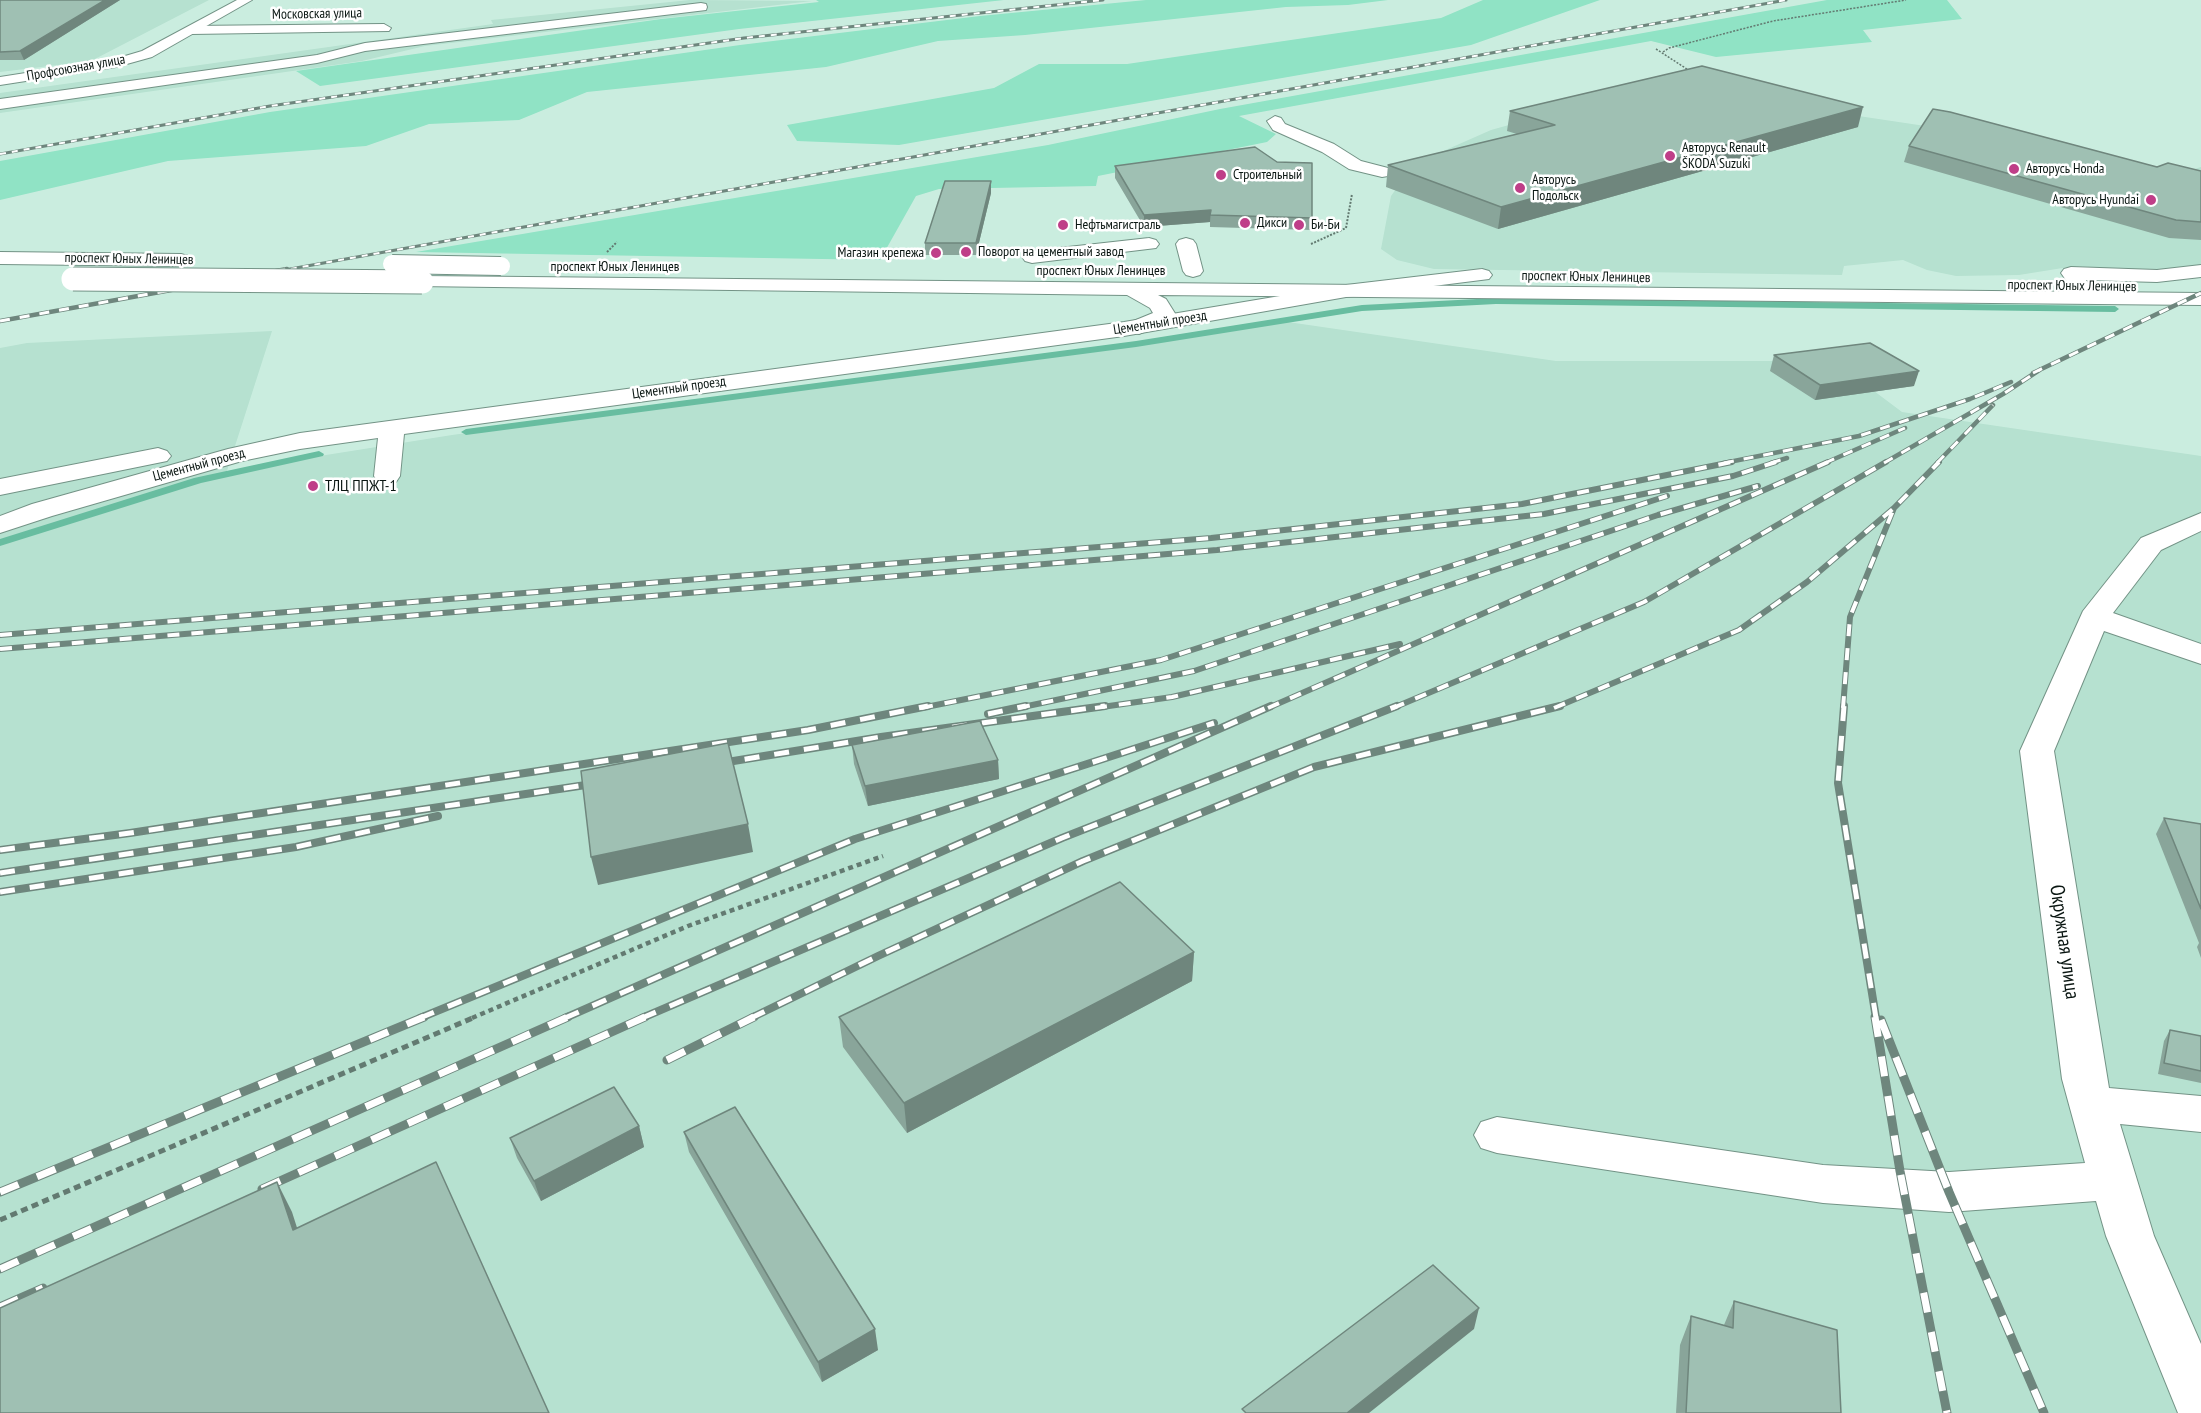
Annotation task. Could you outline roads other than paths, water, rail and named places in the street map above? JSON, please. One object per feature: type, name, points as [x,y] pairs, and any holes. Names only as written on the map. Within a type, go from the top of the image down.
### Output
[{"type":"main road","name":"Профсоюзная улица","points":[[0,81],[116,63],[147,54],[246,0]]},
{"type":"main road","points":[[0,104],[317,59],[365,47],[701,8]]},
{"type":"main road","name":"Московская улица","points":[[190,30],[400,27]]},
{"type":"main road","points":[[1275,121],[1279,127],[1328,148],[1355,165],[1384,163]]},
{"type":"main road","points":[[1280,144],[1302,138]]},
{"type":"main road","points":[[1032,257],[1149,244]]},
{"type":"main road","points":[[1186,244],[1193,272]]},
{"type":"main road","name":"проспект Юных Ленинцев","points":[[0,258],[205,260]]},
{"type":"main road","name":"проспект Юных Ленинцев","points":[[229,261],[501,266],[1193,272],[1349,282],[2201,298]]},
{"type":"main road","points":[[2080,286],[2071,273],[2157,276],[2201,271]]},
{"type":"main road","name":"проспект Юных Ленинцев","points":[[62,279],[1130,288],[1349,282],[1482,275],[2201,287]]},
{"type":"main road","name":"Цементный проезд","points":[[0,525],[42,510],[237,454],[300,441],[1139,327],[1349,282]]},
{"type":"main road","points":[[1130,288],[1158,304],[1165,315],[1139,327]]},
{"type":"main road","points":[[387,476],[392,427]]},
{"type":"main road","points":[[0,487],[198,449],[237,454]]},
{"type":"main road","name":"Окружная улица","points":[[2201,521],[2151,544],[2094,617],[2037,751],[2084,1079],[2130,1236],[2201,1405]]},
{"type":"main road","points":[[2094,617],[2201,655]]},
{"type":"main road","points":[[2091,1104],[2201,1114]]},
{"type":"main road","points":[[1497,1135],[1823,1184],[1949,1192],[2114,1180]]},
{"type":"waterway","points":[[466,432],[1136,344],[1362,308],[1496,301],[2115,309]]},
{"type":"waterway","points":[[0,543],[198,480],[319,454]]},
{"type":"railway","points":[[0,154],[270,106],[744,38],[1103,0]]},
{"type":"railway","points":[[279,271],[1786,0]]},
{"type":"railway","points":[[0,321],[287,269]]},
{"type":"railway","points":[[2040,370],[2201,293]]},
{"type":"railway","points":[[1884,463],[2003,394],[2040,370]]},
{"type":"railway","points":[[2033,373],[2040,370]]},
{"type":"railway","points":[[1724,463],[1859,436],[1970,399],[2011,382]]},
{"type":"railway","points":[[1937,463],[1993,405]]},
{"type":"railway","points":[[1825,463],[1905,428]]},
{"type":"railway","points":[[1771,463],[1787,458]]},
{"type":"railway","points":[[0,635],[1211,538],[1522,504],[1732,462]]},
{"type":"railway","points":[[0,649],[1217,550],[1544,514],[1733,476],[1776,462]]},
{"type":"railway","points":[[1268,708],[1828,462]]},
{"type":"railway","points":[[1393,708],[1644,602],[1886,462]]},
{"type":"railway","points":[[1894,508],[1939,462]]},
{"type":"railway","points":[[1018,708],[1194,671],[1658,515],[1758,486]]},
{"type":"railway","points":[[921,708],[1161,660],[1667,496]]},
{"type":"railway","points":[[1557,707],[1739,630],[1807,582],[1894,508]]},
{"type":"railway","points":[[1843,708],[1850,617],[1894,508]]},
{"type":"railway","points":[[1095,708],[1172,697],[1400,644]]},
{"type":"railway","points":[[0,850],[130,833],[808,730],[928,706]]},
{"type":"railway","points":[[988,714],[1026,706]]},
{"type":"railway","points":[[715,764],[881,737],[1105,706]]},
{"type":"railway","points":[[565,1018],[1271,706]]},
{"type":"railway","points":[[642,1018],[1062,838],[1397,706]]},
{"type":"railway","points":[[1844,706],[1838,783],[1876,1018]]},
{"type":"railway","points":[[751,1018],[1083,861],[1314,767],[1557,707]]},
{"type":"railway","points":[[420,1018],[855,839],[1214,723]]},
{"type":"railway","points":[[0,873],[599,783]]},
{"type":"railway","points":[[0,892],[296,847],[438,816]]},
{"type":"railway","points":[[0,1192],[424,1017]]},
{"type":"railway","points":[[0,1269],[568,1017]]},
{"type":"railway","points":[[262,1189],[645,1017]]},
{"type":"railway","points":[[667,1060],[754,1017]]},
{"type":"railway","points":[[1875,1017],[1900,1171],[1947,1413]]},
{"type":"railway","points":[[1881,1020],[1949,1192],[2044,1413]]},
{"type":"railway","points":[[0,1307],[43,1288]]},
{"type":"place","name":"Авторусь Renault ŠKODA Suzuki","points":[[1670,156]]},
{"type":"place","name":"Авторусь Honda","points":[[2014,169]]},
{"type":"place","name":"Строительный","points":[[1221,175]]},
{"type":"place","name":"Авторусь Подольск","points":[[1520,188]]},
{"type":"place","name":"Авторусь Hyundai","points":[[2151,200]]},
{"type":"place","name":"Дикси","points":[[1245,223]]},
{"type":"place","name":"Нефтьмагистраль","points":[[1063,225]]},
{"type":"place","name":"Би-Би","points":[[1299,225]]},
{"type":"place","name":"Поворот на цементный завод","points":[[966,252]]},
{"type":"place","name":"Магазин крепежа","points":[[936,253]]},
{"type":"place","name":"ТЛЦ ППЖТ-1","points":[[313,486]]}]
